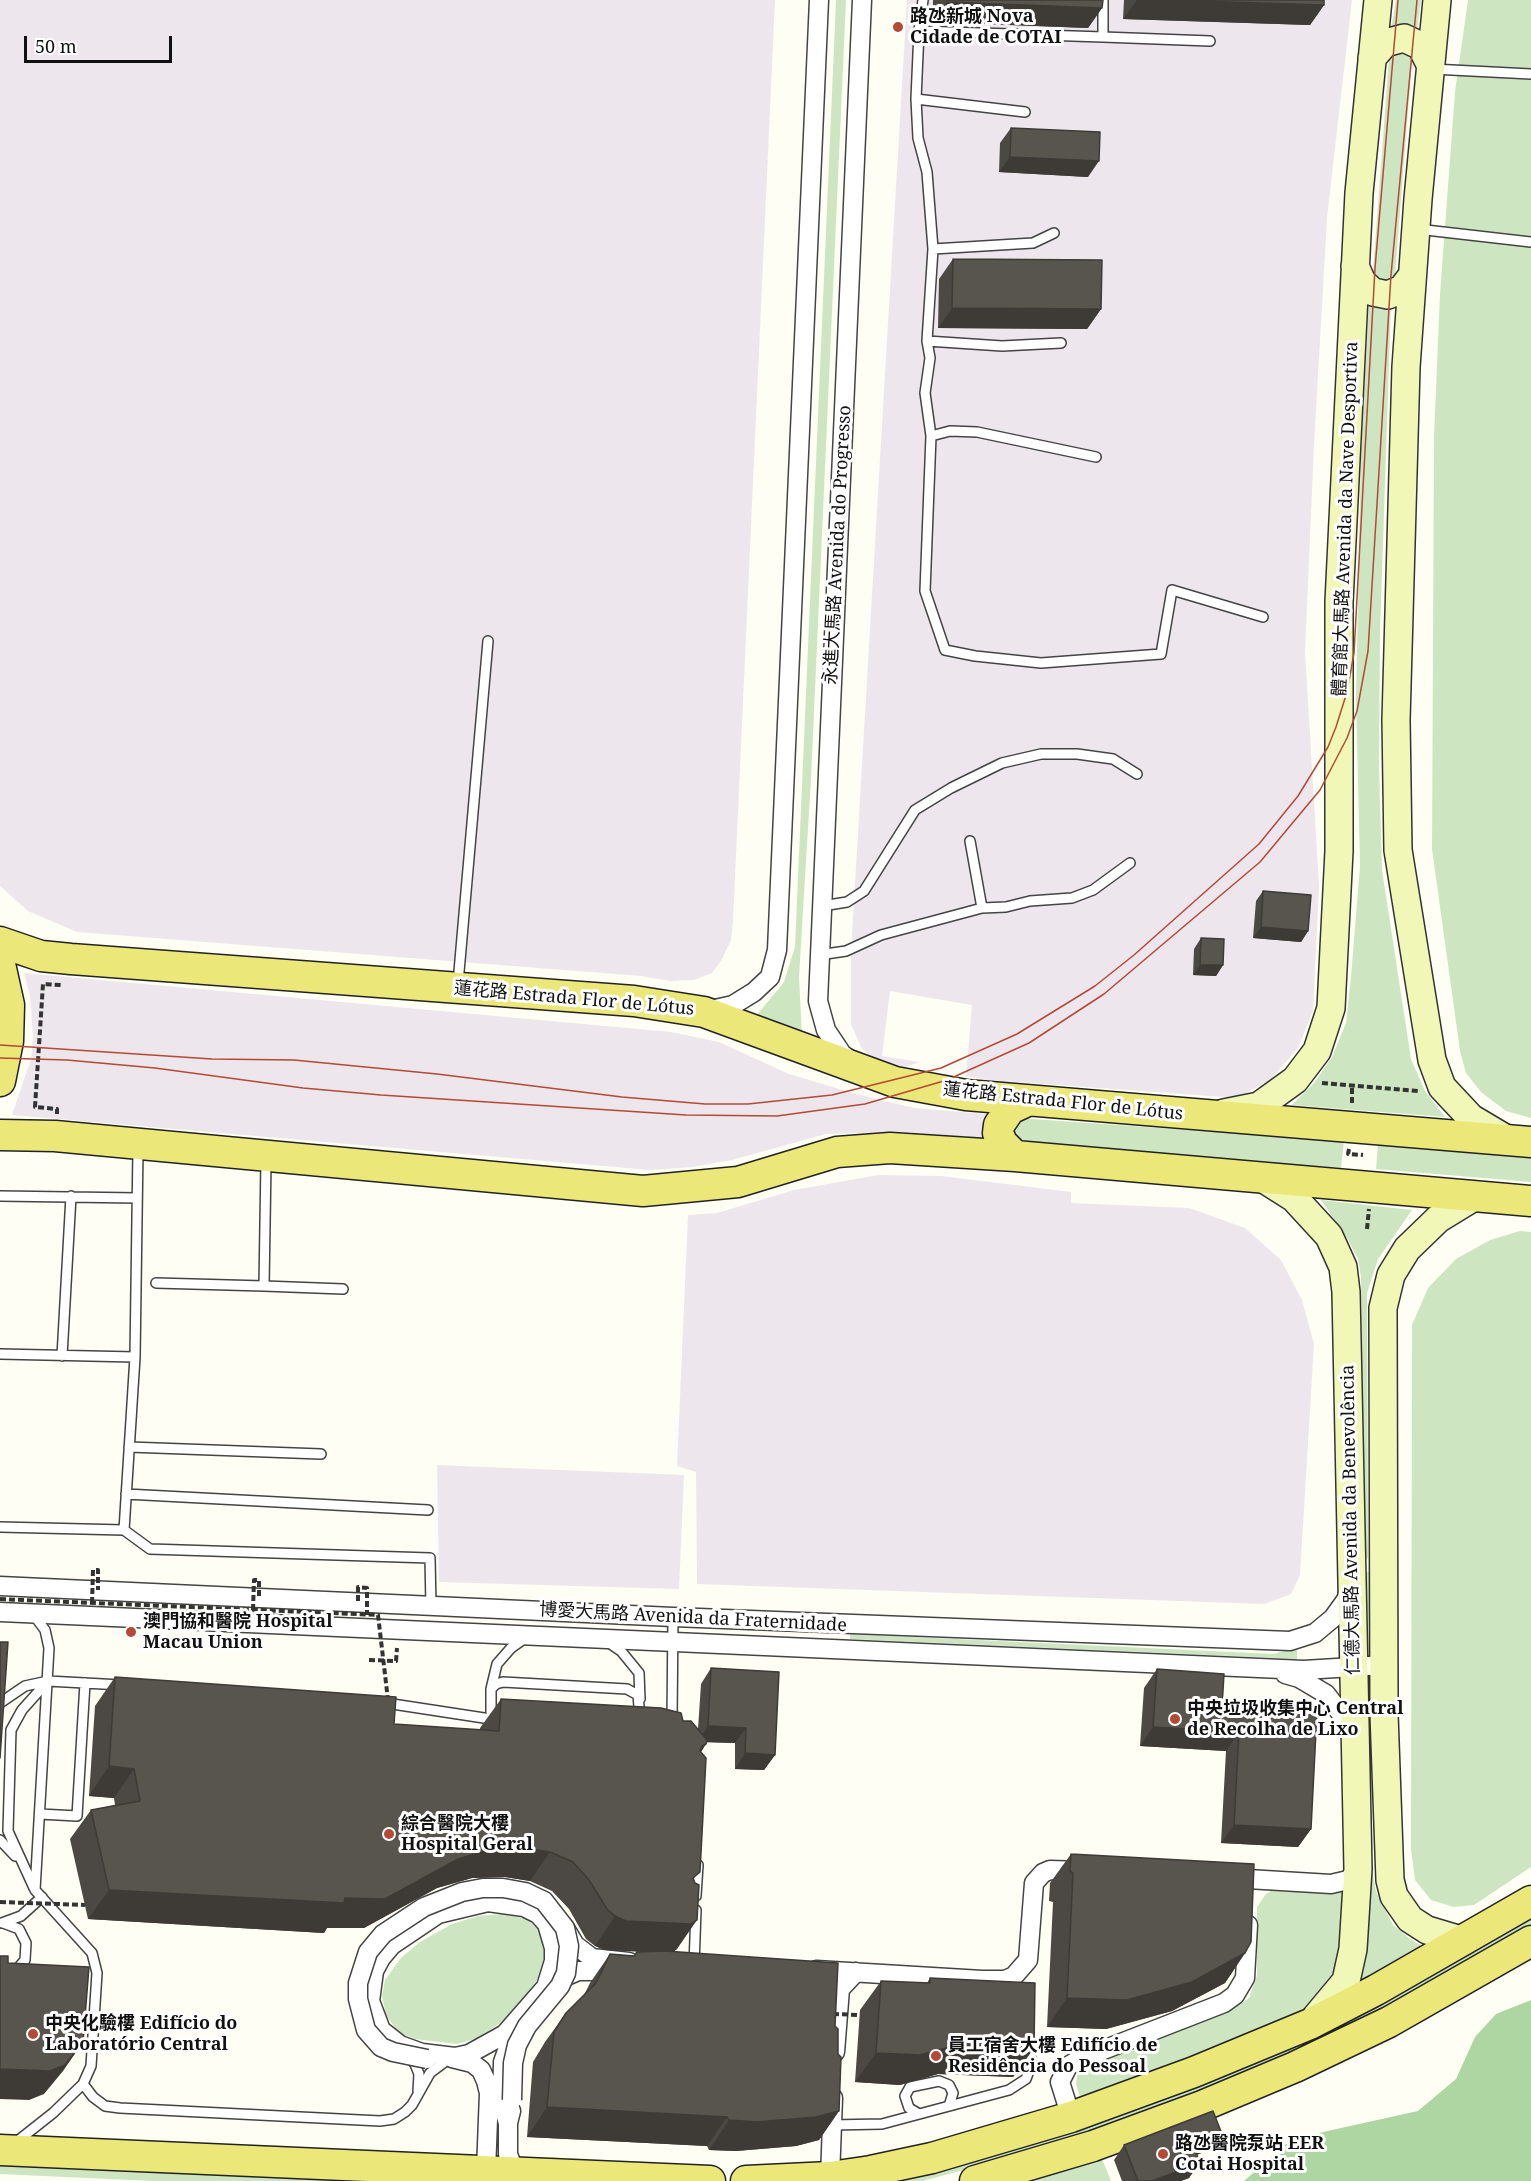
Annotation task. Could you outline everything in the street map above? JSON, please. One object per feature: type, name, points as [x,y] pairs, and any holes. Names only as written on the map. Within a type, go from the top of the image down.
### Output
[{"type":"main road","name":"體育館大馬路 Avenida da Nave Desportiva","points":[[1211,1116],[1259,1106],[1294,1080],[1317,1051],[1331,1008],[1339,851],[1339,602],[1359,193],[1378,0]]},
{"type":"main road","points":[[1437,0],[1411,277],[1399,593],[1398,850],[1424,1022],[1432,1060],[1441,1083],[1471,1118],[1520,1141]]},
{"type":"main road","points":[[1372,58],[1385,43],[1404,38],[1422,46],[1430,66]]},
{"type":"main road","points":[[1355,266],[1362,282],[1373,292],[1388,295],[1402,290],[1411,277]]},
{"type":"main road","name":"蓮花路 Estrada Flor de Lótus","points":[[0,942],[41,956],[71,959],[634,1001],[704,1012],[895,1082],[1025,1102],[1520,1141]]},
{"type":"main road","points":[[0,1081],[8,1041],[9,1005],[2,982]]},
{"type":"main road","points":[[1015,1156],[1002,1143],[998,1133],[999,1125],[1010,1109],[1025,1102]]},
{"type":"main road","points":[[0,1135],[56,1136],[138,1143],[643,1191],[686,1189],[748,1181],[837,1152],[890,1148],[1015,1156],[1531,1201]]},
{"type":"main road","name":"仁德大馬路 Avenida da Benevolência","points":[[1264,1179],[1294,1198],[1329,1236],[1343,1267],[1346,1292],[1358,1869],[1353,1949],[1346,1981],[1331,2003],[1310,2024]]},
{"type":"main road","name":"仁德大馬路 Avenida da Benevolência","points":[[1464,1941],[1427,1930],[1402,1911],[1394,1896],[1389,1868],[1385,1665],[1383,1308],[1391,1275],[1407,1249],[1438,1220],[1474,1197]]},
{"type":"main road","points":[[746,2181],[830,2177],[932,2158],[1071,2117],[1194,2072],[1310,2024],[1376,1990],[1531,1901]]},
{"type":"main road","points":[[975,2181],[1093,2146],[1202,2106],[1295,2067],[1389,2022],[1531,1941]]},
{"type":"main road","points":[[2,2150],[450,2170],[488,2176],[529,2173],[710,2181]]},
{"type":"street","points":[[704,1012],[733,1005],[754,992],[770,976],[777,950],[819,0]]},
{"type":"street","name":"永進大馬路 Avenida do Progresso","points":[[862,0],[818,1001],[826,1029],[842,1054],[866,1072]]},
{"type":"street","name":"博愛大馬路 Avenida da Fraternidade","points":[[0,1586],[95,1597],[256,1604],[362,1608],[431,1606],[1290,1641],[1315,1633],[1333,1618],[1346,1600],[1353,1578]]},
{"type":"street","points":[[529,1636],[531,1610]]},
{"type":"street","name":"博愛大馬路 Avenida da Fraternidade","points":[[0,1612],[1269,1669],[1304,1670],[1385,1665]]},
{"type":"street","name":"博愛大馬路 Avenida da Fraternidade","points":[[1269,1669],[1299,1678],[1326,1694],[1345,1719],[1355,1748]]},
{"type":"street","points":[[1207,1877],[1331,1884],[1348,1880],[1358,1869]]},
{"type":"street","points":[[830,2177],[834,2077],[834,1991],[827,1984],[800,1975],[856,1972],[1005,1980],[1023,1968],[1030,1943],[1034,1883],[1038,1876],[1050,1870],[1105,1872]]},
{"type":"street","points":[[437,2063],[490,2044],[520,2018],[546,1986],[567,1973],[644,1967],[592,1958],[585,1954],[575,1945],[544,1901],[525,1892],[483,1888],[462,1892],[424,1907],[383,1935],[368,1952],[361,1967],[358,1999],[361,2018],[374,2040],[381,2047],[404,2055],[437,2063],[472,2063],[481,2070],[486,2081],[488,2176]]},
{"type":"street","points":[[437,2063],[422,2053],[400,2045],[381,2030],[375,2019],[370,2001],[374,1971],[392,1945],[438,1914],[461,1907],[488,1902],[524,1907],[543,1919],[551,1936],[554,1962],[546,1986]]},
{"type":"street","points":[[1071,2117],[1060,2082],[1068,2066],[1080,2059],[1224,2003],[1235,1995],[1242,1986],[1247,1966],[1249,1912]]},
{"type":"street","points":[[529,2173],[518,2169],[510,2160],[508,2123],[512,2100],[513,2063],[517,2045],[527,2026],[560,1986],[566,1973],[568,1946],[565,1928]]},
{"type":"street","points":[[833,2008],[844,1982],[856,1972]]},
{"type":"street","points":[[508,2123],[502,2104],[503,2062],[511,2035],[520,2018]]},
{"type":"street","points":[[450,2170],[468,2166],[475,2160],[488,2139]]},
{"type":"lane","points":[[923,0],[919,31],[916,99],[918,138],[929,192],[933,249],[927,341],[930,358],[925,393],[931,436],[925,591],[945,650],[975,656],[1041,663],[1161,654],[1172,590],[1263,617]]},
{"type":"lane","points":[[1103,0],[1103,37]]},
{"type":"lane","points":[[919,31],[1210,41]]},
{"type":"lane","points":[[1430,66],[1531,74]]},
{"type":"lane","points":[[916,99],[1025,112]]},
{"type":"lane","points":[[1416,229],[1531,242]]},
{"type":"lane","points":[[933,249],[1033,243],[1054,233]]},
{"type":"lane","points":[[927,341],[1002,346],[1061,343]]},
{"type":"lane","points":[[931,436],[950,431],[977,432],[1096,457]]},
{"type":"lane","points":[[457,988],[462,962],[488,641]]},
{"type":"lane","points":[[822,906],[847,902],[864,891],[915,810],[951,788],[1002,763],[1041,754],[1077,754],[1113,759],[1137,774]]},
{"type":"lane","points":[[970,841],[982,908]]},
{"type":"lane","points":[[819,955],[846,951],[881,935],[982,908],[1072,898],[1093,890],[1130,863]]},
{"type":"lane","points":[[124,1530],[135,1357],[138,1143]]},
{"type":"lane","points":[[264,1286],[266,1156]]},
{"type":"lane","points":[[0,1196],[137,1198]]},
{"type":"lane","points":[[62,1356],[71,1196]]},
{"type":"lane","points":[[156,1283],[343,1289]]},
{"type":"lane","points":[[0,1354],[135,1357]]},
{"type":"lane","points":[[129,1447],[321,1454]]},
{"type":"lane","points":[[126,1494],[428,1510]]},
{"type":"lane","points":[[0,1527],[124,1530],[150,1549],[430,1558],[431,1606]]},
{"type":"lane","points":[[2,1923],[21,1916],[38,1893],[49,1648],[45,1630],[32,1614]]},
{"type":"lane","points":[[671,1730],[674,1617]]},
{"type":"lane","points":[[496,1720],[491,1712],[491,1689],[497,1664],[511,1648],[529,1636]]},
{"type":"lane","points":[[604,1639],[621,1651],[639,1673],[640,1719],[635,1727],[648,1728]]},
{"type":"lane","points":[[2,2150],[27,2135],[83,2084],[91,2066],[96,1980],[92,1953],[38,1893],[21,1862],[8,1831],[11,1730],[22,1710],[48,1681]]},
{"type":"lane","points":[[0,1703],[25,1686],[48,1681],[132,1686]]},
{"type":"lane","points":[[491,1689],[503,1682],[627,1689],[635,1692],[640,1701]]},
{"type":"lane","points":[[40,1814],[77,1816],[85,1683]]},
{"type":"lane","points":[[374,1702],[507,1721]]},
{"type":"lane","points":[[0,1840],[21,1862]]},
{"type":"lane","points":[[694,1970],[698,1848]]},
{"type":"lane","points":[[696,1896],[686,1909],[696,1920]]},
{"type":"lane","points":[[2,1923],[19,1929],[26,1943],[25,1959],[10,1975]]},
{"type":"lane","points":[[0,1975],[21,1976]]},
{"type":"lane","points":[[85,1979],[96,1980]]},
{"type":"lane","points":[[982,1980],[1012,1988]]},
{"type":"lane","points":[[832,2126],[882,2124],[1009,2090],[1026,2079],[1030,2068],[1032,2028]]},
{"type":"lane","points":[[83,2084],[93,2097],[105,2106],[380,2121],[394,2118],[405,2112],[437,2063]]},
{"type":"lane","points":[[417,2096],[437,2063]]},
{"type":"lane","points":[[919,2114],[909,2108],[905,2096],[910,2087],[939,2081],[949,2085],[953,2093],[949,2106]]},
{"type":"path","points":[[43,984],[35,1107],[57,1108],[56,1136]]},
{"type":"path","points":[[1301,1072],[1314,1083],[1352,1086],[1425,1091],[1441,1083]]},
{"type":"path","points":[[1352,1086],[1348,1154],[1373,1155],[1367,1229]]},
{"type":"path","points":[[93,1570],[98,1570],[95,1597],[93,1570]]},
{"type":"path","points":[[254,1580],[259,1580],[256,1604],[254,1580]]},
{"type":"path","points":[[358,1587],[367,1587],[362,1608],[358,1587]]},
{"type":"path","points":[[0,1599],[95,1597],[362,1608],[378,1615],[389,1704]]},
{"type":"path","points":[[383,1660],[369,1660],[396,1661],[397,1630]]},
{"type":"path","points":[[0,1902],[85,1905]]},
{"type":"path","points":[[833,2008],[860,2015]]},
{"type":"shaded area","points":[[0,0],[775,0],[733,921],[731,940],[712,973],[694,980],[670,981],[641,976],[77,932],[28,911],[0,886]]},
{"type":"shaded area","points":[[907,0],[1352,0],[1327,218],[1305,652],[1319,886],[1313,1011],[1298,1048],[1271,1079],[1238,1098],[988,1080],[966,1076],[972,1005],[890,991],[882,1056],[920,1062],[899,1069],[877,1064],[861,1047],[851,1024],[851,952]]},
{"type":"shaded area","points":[[24,973],[671,1032],[719,1042],[789,1074],[856,1094],[914,1108],[987,1114],[986,1138],[902,1132],[826,1134],[732,1160],[692,1167],[650,1170],[12,1115],[31,1059],[33,1037],[30,996]]},
{"type":"shaded area","points":[[878,1175],[941,1176],[1071,1192],[1071,1203],[1189,1208],[1245,1228],[1281,1260],[1302,1300],[1314,1344],[1300,1575],[1291,1594],[1264,1604],[697,1584],[696,1472],[677,1466],[688,1215],[717,1213],[794,1190]]},
{"type":"shaded area","points":[[437,1465],[684,1475],[679,1589],[439,1582]]},
{"type":"green space","points":[[836,0],[846,0],[811,779],[799,977],[802,1035],[756,1016],[784,982],[795,947]]},
{"type":"green space","points":[[1396,0],[1421,0],[1417,32],[1405,24],[1391,29]]},
{"type":"green space","points":[[1468,0],[1531,0],[1531,1118],[1506,1111],[1481,1092],[1466,1073],[1460,1051],[1432,849],[1434,437],[1440,294],[1455,92]]},
{"type":"green space","points":[[1393,50],[1410,51],[1412,60],[1395,275],[1385,283],[1375,278],[1373,273],[1389,58]]},
{"type":"green space","points":[[1369,299],[1379,309],[1384,309],[1391,303],[1380,632],[1379,768],[1382,870],[1411,1059],[1425,1091],[1445,1117],[1292,1105],[1314,1083],[1332,1057],[1346,1023],[1351,977],[1360,866],[1356,697],[1361,452]]},
{"type":"green space","points":[[1018,1118],[1344,1141],[1341,1168],[1017,1143],[1008,1123]]},
{"type":"green space","points":[[1378,1145],[1531,1158],[1531,1182],[1376,1169]]},
{"type":"green space","points":[[1321,1200],[1412,1210],[1378,1259],[1367,1293],[1368,1558],[1364,1559],[1361,1277],[1358,1259],[1347,1238]]},
{"type":"green space","points":[[1520,1231],[1531,1232],[1531,1867],[1474,1905],[1454,1907],[1431,1900],[1415,1880],[1411,1849],[1412,1325],[1428,1288],[1456,1259],[1490,1240]]},
{"type":"green space","points":[[1364,1572],[1370,1572],[1368,1649],[1366,1652]]},
{"type":"green space","points":[[850,1634],[1274,1654],[1297,1647],[1297,1659],[850,1639]]},
{"type":"green space","points":[[1362,1721],[1369,1721],[1372,1870],[1376,1892],[1393,1925],[1430,1951],[1353,1991]]},
{"type":"green space","points":[[1273,1890],[1350,1892],[1344,1965],[1302,2015],[1081,2101],[1076,2084],[1078,2071],[1235,2008],[1249,1998],[1257,1975],[1257,1907],[1266,1894]]},
{"type":"green space","points":[[1531,1912],[1531,1926],[1384,2011],[1302,2051],[1084,2137],[923,2181],[863,2181],[1079,2126]]},
{"type":"green space","points":[[504,1914],[526,1919],[537,1928],[546,1944],[546,1966],[515,2014],[475,2039],[457,2044],[415,2039],[398,2032],[386,2015],[382,1996],[385,1980],[401,1958],[420,1942],[452,1924],[478,1916]]},
{"type":"green space","points":[[1531,2000],[1531,2181],[1244,2181],[1286,2144],[1314,2134],[1418,2111],[1456,2079],[1475,2037],[1496,2014]]},
{"type":"green space","points":[[1102,2159],[1111,2181],[1034,2181]]},
{"type":"green space","points":[[0,2162],[454,2181],[153,2181],[0,2174]]},
{"type":"building","points":[[947,0],[1103,0],[1102,8],[947,2]]},
{"type":"building","points":[[1164,0],[1324,0],[1324,5]]},
{"type":"building","points":[[1011,128],[1100,132],[1099,161],[1010,157]]},
{"type":"building","points":[[953,259],[1102,260],[1101,309],[952,308]]},
{"type":"building","points":[[1263,891],[1311,895],[1308,931],[1261,927]]},
{"type":"building","points":[[1201,938],[1224,939],[1223,965],[1200,965]]},
{"type":"building","points":[[0,1642],[8,1642],[0,1758]]},
{"type":"building","points":[[711,1668],[779,1672],[775,1755],[745,1753],[746,1728],[708,1726]]},
{"type":"building","points":[[1157,1669],[1224,1674],[1222,1707],[1317,1712],[1311,1829],[1234,1825],[1239,1732],[1153,1727]]},
{"type":"building","name":"綜合醫院大樓 Hospital Geral","points":[[115,1677],[396,1697],[394,1724],[499,1731],[501,1699],[661,1708],[681,1713],[683,1721],[691,1721],[707,1740],[700,1751],[706,1758],[700,1872],[693,1878],[699,1885],[697,1920],[691,1924],[626,1921],[607,1909],[589,1880],[573,1862],[550,1852],[525,1848],[492,1849],[458,1859],[385,1899],[345,1898],[344,1903],[109,1890],[91,1810],[140,1801],[134,1769],[109,1766]]},
{"type":"building","points":[[1071,1854],[1254,1864],[1251,1942],[1245,1953],[1192,1982],[1127,2000],[1067,1998],[1073,1873],[1070,1871]]},
{"type":"building","points":[[665,1951],[838,1963],[835,2026],[838,2029],[838,2054],[841,2057],[839,2111],[816,2117],[757,2122],[729,2120],[727,2117],[547,2107],[554,2032],[566,2013],[596,1983],[610,1954],[634,1956],[637,1952]]},
{"type":"building","points":[[0,1956],[8,1956],[8,1963],[89,1967],[83,2042],[65,2065],[50,2071],[0,2069]]},
{"type":"building","points":[[930,1978],[1035,1983],[1034,2048],[958,2045],[920,2055],[876,2053],[881,1981],[930,1983]]},
{"type":"building","name":"路氹醫院泵站 EER Cotai Hospital","points":[[1213,2111],[1222,2134],[1193,2145],[1200,2163],[1152,2181],[1138,2181],[1124,2145]]},
{"type":"tram line","points":[[0,1045],[212,1059],[294,1060],[437,1074],[622,1097],[705,1104],[748,1104],[832,1095],[941,1068],[1017,1034],[1095,986],[1134,955],[1259,844],[1298,796],[1328,747],[1347,692],[1354,653],[1375,268],[1398,0]]},
{"type":"tram line","points":[[0,1058],[67,1060],[155,1068],[303,1088],[381,1095],[686,1115],[777,1116],[865,1104],[947,1080],[1029,1043],[1104,994],[1260,862],[1320,790],[1347,738],[1357,711],[1368,651],[1391,275],[1417,0]]},
{"type":"place","name":"路氹新城 Nova Cidade de COTAI","points":[[898,27]]},
{"type":"place","name":"澳門協和醫院 Hospital Macau Union","points":[[131,1632]]},
{"type":"place","name":"中央垃圾收集中心 Central de Recolha de Lixo","points":[[1175,1719]]},
{"type":"place","name":"綜合醫院大樓 Hospital Geral","points":[[389,1834]]},
{"type":"place","name":"中央化驗樓 Edifício do Laboratório Central","points":[[33,2034]]},
{"type":"place","name":"員工宿舍大樓 Edifício de Residência do Pessoal","points":[[936,2056]]},
{"type":"place","name":"路氹醫院泵站 EER Cotai Hospital","points":[[1163,2154]]}]
